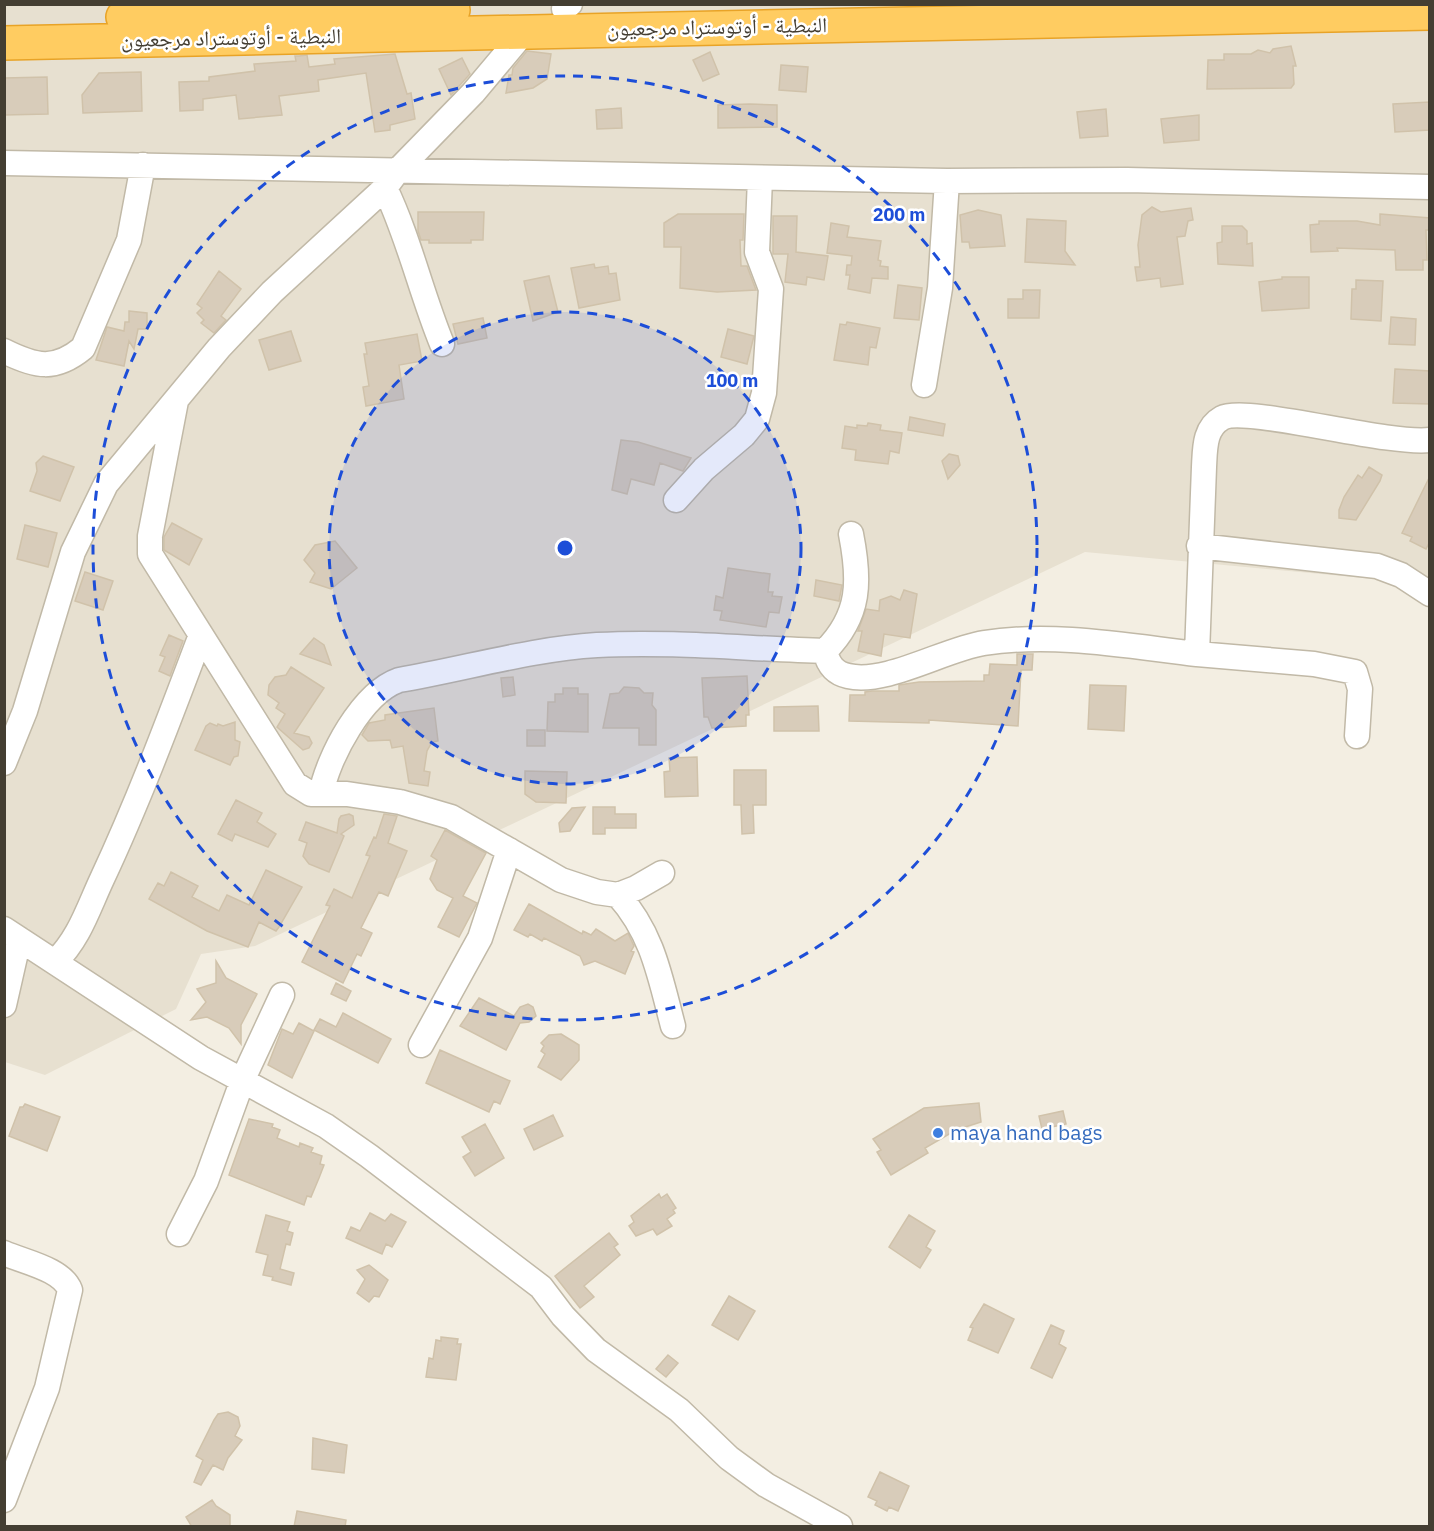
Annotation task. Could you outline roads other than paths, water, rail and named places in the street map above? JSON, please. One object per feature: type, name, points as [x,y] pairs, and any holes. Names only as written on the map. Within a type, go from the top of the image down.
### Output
[{"type":"highway","name":"النبطية - أوتوستراد مرجعيون","points":[[4,21],[704,4]]},
{"type":"highway","name":"النبطية - أوتوستراد مرجعيون","points":[[4,43],[1430,13]]},
{"type":"street","points":[[4,763],[25,711],[84,526],[106,484],[176,398],[272,292],[385,188],[399,169],[473,93],[525,31]]},
{"type":"street","points":[[4,163],[399,169],[760,178],[947,181],[1127,180],[1430,187]]},
{"type":"street","points":[[4,351],[47,365],[68,360],[83,348],[129,240],[143,165]]},
{"type":"street","points":[[676,500],[704,469],[744,435],[757,419],[764,393],[771,289],[757,252],[760,178]]},
{"type":"street","points":[[924,384],[940,288],[947,181]]},
{"type":"street","points":[[385,188],[401,221],[421,293],[441,344]]},
{"type":"street","points":[[176,398],[150,536],[150,554],[295,784],[304,792],[347,794],[400,802],[441,814],[468,826],[561,880],[597,892],[618,895],[662,873]]},
{"type":"street","points":[[1197,654],[1199,546],[1206,440],[1209,429],[1223,417],[1266,418],[1399,441],[1430,440]]},
{"type":"street","points":[[321,794],[333,759],[358,714],[371,696],[387,684],[399,680],[558,649],[596,645],[711,645],[825,651],[836,640],[858,584],[851,534]]},
{"type":"street","points":[[1199,546],[1377,566],[1401,575],[1430,594]]},
{"type":"street","points":[[55,962],[69,947],[83,924],[118,845],[201,635]]},
{"type":"street","points":[[825,651],[828,662],[837,672],[849,677],[868,677],[913,666],[981,643],[1009,640],[1110,644],[1314,664],[1355,672],[1360,689],[1358,736]]},
{"type":"street","points":[[421,1045],[480,938],[509,850]]},
{"type":"street","points":[[618,895],[643,927],[656,959],[673,1026]]},
{"type":"street","points":[[4,1005],[12,934],[192,1052],[326,1126],[431,1202],[541,1287],[563,1316],[596,1350],[679,1410],[729,1458],[766,1485],[840,1527]]},
{"type":"street","points":[[179,1234],[206,1182],[243,1079],[282,995]]},
{"type":"street","points":[[4,1253],[58,1275],[66,1282],[70,1290],[47,1388],[4,1500]]},
{"type":"place","name":"maya hand bags","points":[[938,1133]]}]
